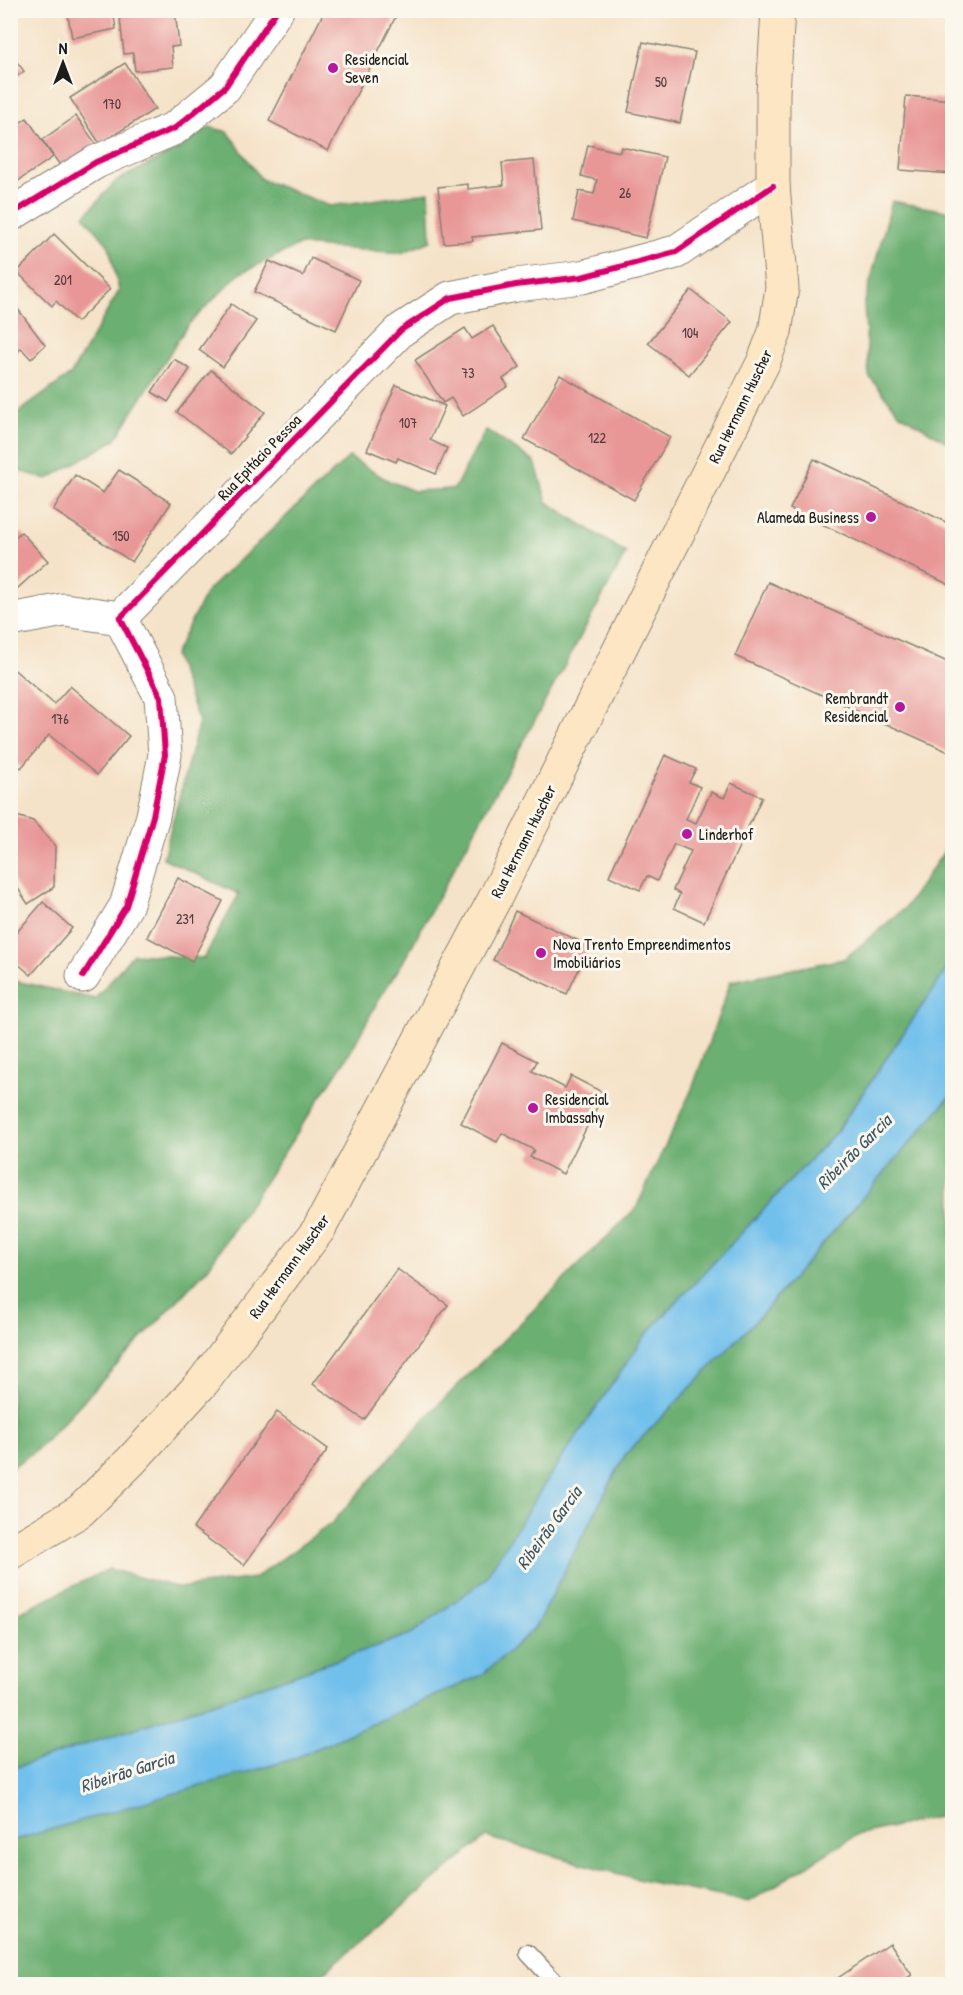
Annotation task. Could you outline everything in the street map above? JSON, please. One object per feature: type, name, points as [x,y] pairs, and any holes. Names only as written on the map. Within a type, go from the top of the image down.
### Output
[{"type":"main road","name":"Rua Hermann Huscher","points":[[10,1553],[80,1510],[131,1461],[202,1382],[319,1228],[499,889],[763,363],[775,332],[782,288],[773,186],[773,93],[778,10]]},
{"type":"street","points":[[10,215],[96,162],[175,128],[225,87],[277,10]]},
{"type":"street","name":"Rua Epitácio Pessoa","points":[[120,618],[401,330],[450,298],[516,285],[582,277],[676,252],[773,186]]},
{"type":"street","points":[[10,620],[64,610],[120,618],[161,697],[165,755],[153,816],[126,906],[83,976]]},
{"type":"lane","points":[[528,1953],[557,1984]]},
{"type":"green space","points":[[209,127],[228,132],[261,179],[330,206],[429,192],[431,241],[401,253],[299,245],[239,274],[187,326],[115,440],[48,479],[11,469],[11,418],[71,374],[119,291],[109,246],[84,216],[116,181],[180,148]]},
{"type":"green space","points":[[892,201],[952,212],[952,445],[900,414],[869,376],[864,305]]},
{"type":"green space","points":[[486,430],[535,462],[547,502],[626,553],[403,962],[379,999],[351,1051],[208,1268],[39,1448],[11,1468],[11,980],[95,999],[133,954],[204,958],[239,894],[163,858],[199,722],[174,655],[207,591],[349,457],[387,480],[414,491],[454,489]]},
{"type":"green space","points":[[952,840],[952,962],[837,1131],[645,1336],[551,1474],[485,1580],[411,1634],[240,1694],[11,1769],[11,1616],[109,1569],[179,1588],[255,1578],[333,1522],[428,1415],[636,1208],[692,1089],[731,981],[844,959],[905,908]]},
{"type":"green space","points":[[952,1094],[952,1814],[856,1835],[749,1902],[645,1881],[486,1837],[310,1984],[11,1984],[10,1841],[293,1759],[482,1675],[534,1629],[625,1455],[763,1313]]},
{"type":"water","name":"Ribeirão Garcia","points":[[952,962],[952,1094],[763,1313],[625,1455],[534,1629],[482,1675],[293,1759],[11,1841],[11,1769],[240,1694],[411,1634],[484,1580],[551,1474],[645,1336],[837,1131]]},
{"type":"building","points":[[67,10],[113,10],[116,29],[72,38]]},
{"type":"building","points":[[119,10],[175,10],[179,46],[171,47],[173,67],[135,71],[133,53],[124,54]]},
{"type":"building","name":"Residencial Seven","points":[[325,10],[389,10],[397,14],[328,151],[269,121]]},
{"type":"building","points":[[643,42],[695,52],[680,123],[628,112]]},
{"type":"building","points":[[10,53],[24,71],[10,82]]},
{"type":"building","points":[[125,63],[155,109],[100,144],[70,98]]},
{"type":"building","points":[[906,96],[952,100],[952,174],[900,170]]},
{"type":"building","points":[[76,116],[96,144],[62,168],[42,140]]},
{"type":"building","points":[[27,118],[53,157],[12,185],[10,129]]},
{"type":"building","points":[[588,145],[620,152],[621,147],[665,157],[646,238],[573,221],[579,191],[594,194],[597,180],[581,176]]},
{"type":"building","points":[[534,160],[541,230],[472,237],[473,241],[444,243],[438,187],[468,184],[468,189],[504,185],[502,163]]},
{"type":"building","points":[[54,234],[110,289],[77,322],[56,301],[52,306],[17,272]]},
{"type":"building","points":[[311,258],[359,280],[336,330],[254,292],[269,261],[303,276]]},
{"type":"building","points":[[691,290],[732,322],[689,375],[648,343]]},
{"type":"building","points":[[14,304],[45,345],[31,359],[21,348],[10,359],[10,308]]},
{"type":"building","points":[[231,304],[256,321],[223,367],[199,350]]},
{"type":"building","points":[[493,326],[520,367],[503,379],[508,386],[463,416],[451,398],[443,403],[415,360],[465,328],[472,339]]},
{"type":"building","points":[[174,359],[190,369],[168,402],[152,392]]},
{"type":"building","points":[[211,370],[265,412],[231,454],[177,412]]},
{"type":"building","points":[[560,375],[670,437],[634,500],[524,439]]},
{"type":"building","points":[[396,385],[445,406],[430,440],[447,448],[436,474],[398,458],[396,462],[367,450]]},
{"type":"building","name":"Alameda Business","points":[[814,459],[952,525],[952,586],[790,509]]},
{"type":"building","points":[[119,470],[171,503],[132,562],[53,510],[75,475],[103,493]]},
{"type":"building","points":[[21,532],[48,561],[10,595],[10,541]]},
{"type":"building","name":"Rembrandt Residencial","points":[[768,582],[952,664],[951,753],[735,656]]},
{"type":"building","points":[[10,666],[54,704],[70,686],[129,736],[97,775],[49,735],[21,768],[10,759]]},
{"type":"building","name":"Linderhof","points":[[665,755],[696,769],[689,782],[700,787],[686,819],[696,823],[711,792],[724,798],[731,783],[762,797],[704,922],[674,908],[680,894],[673,890],[691,851],[674,844],[657,881],[647,876],[640,890],[609,876]]},
{"type":"building","points":[[10,814],[33,821],[55,846],[54,887],[28,904],[10,876]]},
{"type":"building","points":[[178,878],[223,901],[192,961],[147,937]]},
{"type":"building","points":[[43,902],[72,928],[31,975],[10,957],[10,940]]},
{"type":"building","name":"Nova Trento Empreendimentos Imobiliários","points":[[515,911],[590,946],[567,994],[493,960]]},
{"type":"building","name":"Residencial Imbassahy","points":[[502,1043],[537,1061],[532,1071],[565,1088],[571,1076],[604,1093],[563,1174],[530,1157],[534,1150],[502,1133],[497,1142],[461,1123]]},
{"type":"building","points":[[397,1269],[448,1305],[364,1420],[313,1384]]},
{"type":"building","points":[[277,1412],[328,1449],[244,1565],[193,1528]]},
{"type":"building","points":[[890,1943],[912,1975],[897,1984],[829,1984]]},
{"type":"cycle path","points":[[10,215],[96,162],[175,128],[225,87],[277,10]]},
{"type":"cycle path","points":[[83,976],[126,906],[153,816],[165,755],[161,697],[120,618],[401,330],[450,298],[516,285],[582,277],[676,252],[773,186]]},
{"type":"place","name":"Residencial Seven","points":[[333,68]]},
{"type":"place","name":"Alameda Business","points":[[871,517]]},
{"type":"place","name":"Rembrandt Residencial","points":[[900,707]]},
{"type":"place","name":"Linderhof","points":[[687,834]]},
{"type":"place","name":"Nova Trento Empreendimentos Imobiliários","points":[[541,953]]},
{"type":"place","name":"Residencial Imbassahy","points":[[533,1108]]}]
